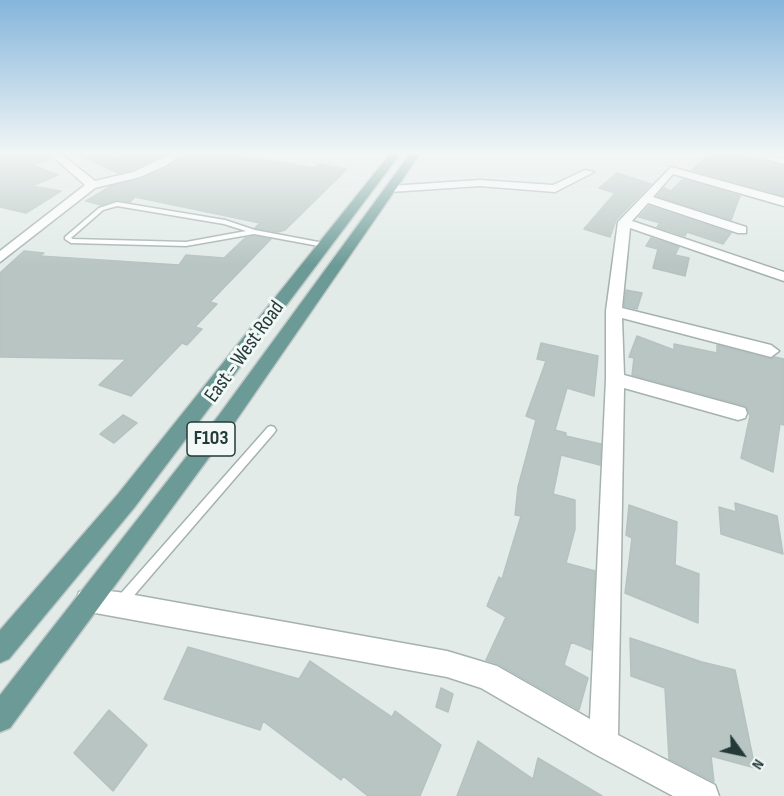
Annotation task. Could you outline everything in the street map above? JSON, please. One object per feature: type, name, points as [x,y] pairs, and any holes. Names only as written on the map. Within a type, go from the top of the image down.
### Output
[{"type":"main road","name":"East - West Road","points":[[0,650],[134,491],[366,191]]},
{"type":"main road","name":"East - West Road","points":[[0,718],[226,420],[388,191]]},
{"type":"street","points":[[0,258],[84,191]]},
{"type":"street","points":[[603,743],[615,379],[614,311],[624,222],[651,191]]},
{"type":"street","points":[[746,191],[784,202]]},
{"type":"street","points":[[645,198],[742,230]]},
{"type":"street","points":[[624,222],[784,277]]},
{"type":"street","points":[[614,311],[771,351]]},
{"type":"street","points":[[615,379],[738,413]]},
{"type":"street","points":[[88,602],[118,604],[447,663],[487,676],[603,743],[704,796]]},
{"type":"lane","points":[[254,232],[186,244],[71,241],[67,238],[101,209],[117,204],[225,222],[254,232],[324,245]]},
{"type":"lane","points":[[118,604],[271,430]]},
{"type":"building","points":[[0,191],[61,191],[26,213],[0,207]]},
{"type":"building","points":[[102,191],[324,191],[285,230],[278,232],[255,228],[260,223],[135,197],[130,202],[116,200],[101,205],[86,201]]},
{"type":"building","points":[[609,191],[644,191],[616,220],[610,237],[584,229],[615,193]]},
{"type":"building","points":[[661,191],[724,191],[740,196],[731,220],[657,196]]},
{"type":"building","points":[[767,191],[784,191],[784,196]]},
{"type":"building","points":[[649,206],[731,233],[723,244],[687,232],[685,236],[657,227],[660,223],[639,217]]},
{"type":"building","points":[[254,236],[271,239],[210,302],[217,304],[195,327],[202,329],[187,345],[182,343],[131,396],[99,385],[126,359],[0,357],[0,273],[24,251],[44,253],[40,256],[179,265],[186,255],[224,258],[245,238]]},
{"type":"building","points":[[651,238],[679,247],[675,255],[689,258],[685,276],[653,268],[658,249],[646,246]]},
{"type":"building","points":[[626,290],[642,293],[637,309],[624,306]]},
{"type":"building","points":[[637,336],[674,350],[674,344],[717,353],[717,345],[770,359],[775,357],[784,359],[784,425],[780,424],[773,472],[741,458],[750,416],[746,406],[632,375],[634,358],[629,357]]},
{"type":"building","points":[[541,343],[598,356],[594,396],[567,388],[555,430],[566,433],[566,436],[601,444],[600,465],[561,455],[553,494],[575,500],[575,529],[566,563],[595,571],[591,650],[571,642],[564,665],[588,678],[579,710],[498,664],[486,660],[506,617],[487,606],[499,577],[502,579],[521,516],[515,515],[518,487],[536,420],[526,416],[546,361],[537,359]]},
{"type":"building","points":[[123,415],[137,423],[114,443],[100,434]]},
{"type":"building","points":[[735,503],[777,516],[783,554],[721,534],[719,507],[736,512]]},
{"type":"building","points":[[629,505],[677,522],[675,565],[699,574],[698,623],[625,593],[632,538],[626,535]]},
{"type":"building","points":[[630,638],[702,662],[735,670],[755,768],[711,756],[714,782],[669,759],[665,688],[631,676]]},
{"type":"building","points":[[188,647],[299,679],[310,661],[392,717],[395,711],[441,745],[420,796],[368,796],[343,776],[341,780],[263,721],[260,730],[164,699]]},
{"type":"building","points":[[441,688],[453,694],[448,712],[436,707]]},
{"type":"building","points":[[109,710],[147,745],[113,791],[74,753]]},
{"type":"building","points":[[478,741],[533,779],[538,758],[602,796],[457,796]]}]
